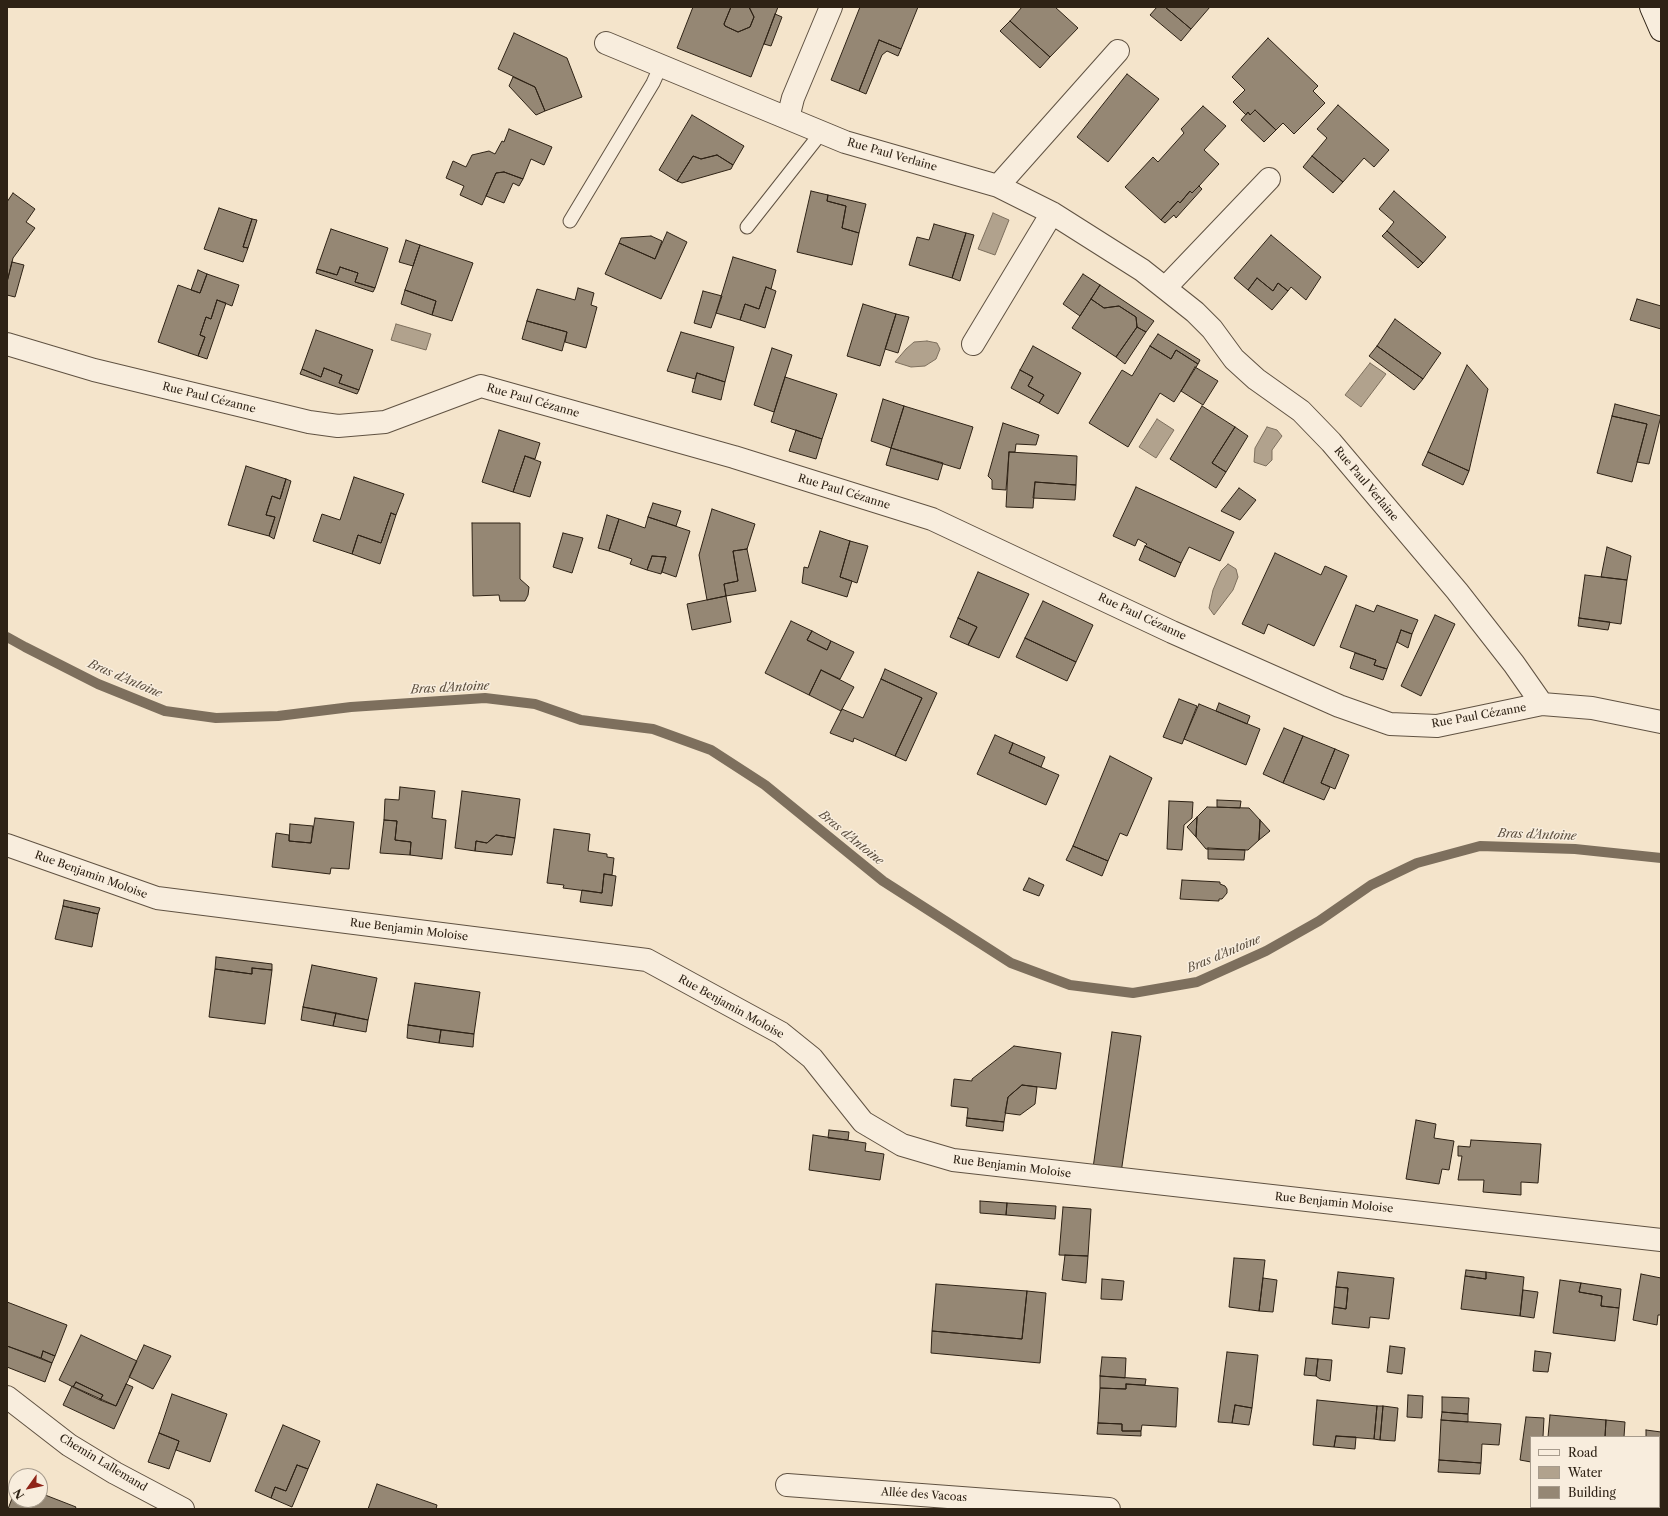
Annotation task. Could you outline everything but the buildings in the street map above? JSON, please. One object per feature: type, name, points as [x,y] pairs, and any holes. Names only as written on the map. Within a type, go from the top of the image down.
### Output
[{"type":"street","points":[[788,118],[793,98],[831,7]]},
{"type":"street","points":[[1651,7],[1661,30]]},
{"type":"street","name":"Rue Paul Verlaine","points":[[606,43],[845,142],[998,186],[1052,213],[1142,270],[1195,312],[1212,329],[1234,359],[1256,379],[1301,411],[1331,442],[1456,591],[1514,664],[1542,704]]},
{"type":"street","points":[[998,186],[1118,51]]},
{"type":"street","points":[[1165,288],[1269,179]]},
{"type":"street","points":[[973,344],[1052,213]]},
{"type":"street","name":"Rue Paul Cézanne","points":[[7,344],[94,370],[309,422],[338,426],[385,422],[482,386],[734,457],[932,519],[1187,638],[1339,706],[1390,724],[1437,726],[1542,704],[1592,708],[1661,722]]},
{"type":"street","name":"Rue Benjamin Moloise","points":[[7,845],[157,898],[647,960],[781,1034],[812,1058],[863,1122],[902,1144],[953,1160],[1661,1240]]},
{"type":"street","name":"Chemin Lallemand","points":[[7,1397],[69,1445],[115,1473],[183,1509]]},
{"type":"street","name":"Allée des Vacoas","points":[[787,1485],[1109,1509]]},
{"type":"lane","points":[[570,221],[653,84],[661,65]]},
{"type":"lane","points":[[747,226],[821,133]]},
{"type":"water","points":[[993,213],[1009,220],[995,255],[978,249]]},
{"type":"water","points":[[396,324],[431,334],[426,350],[391,340]]},
{"type":"water","points":[[927,341],[937,343],[940,349],[936,359],[925,366],[911,367],[895,362],[914,342]]},
{"type":"water","points":[[1370,363],[1386,374],[1361,407],[1345,395]]},
{"type":"water","points":[[1157,419],[1174,430],[1156,458],[1139,447]]},
{"type":"water","points":[[1267,427],[1277,430],[1282,436],[1272,450],[1272,460],[1266,466],[1254,462],[1255,448]]},
{"type":"water","points":[[1228,564],[1236,569],[1238,577],[1233,590],[1214,615],[1209,608],[1213,590],[1221,571]]},
{"type":"waterway","name":"Bras d'Antoine","points":[[7,637],[98,684],[165,711],[216,718],[278,716],[351,707],[485,698],[535,704],[581,720],[653,729],[711,750],[765,785],[883,881],[1011,963],[1070,985],[1133,993],[1197,982],[1266,951],[1319,921],[1371,885],[1417,863],[1480,846],[1575,849],[1661,858]]}]
